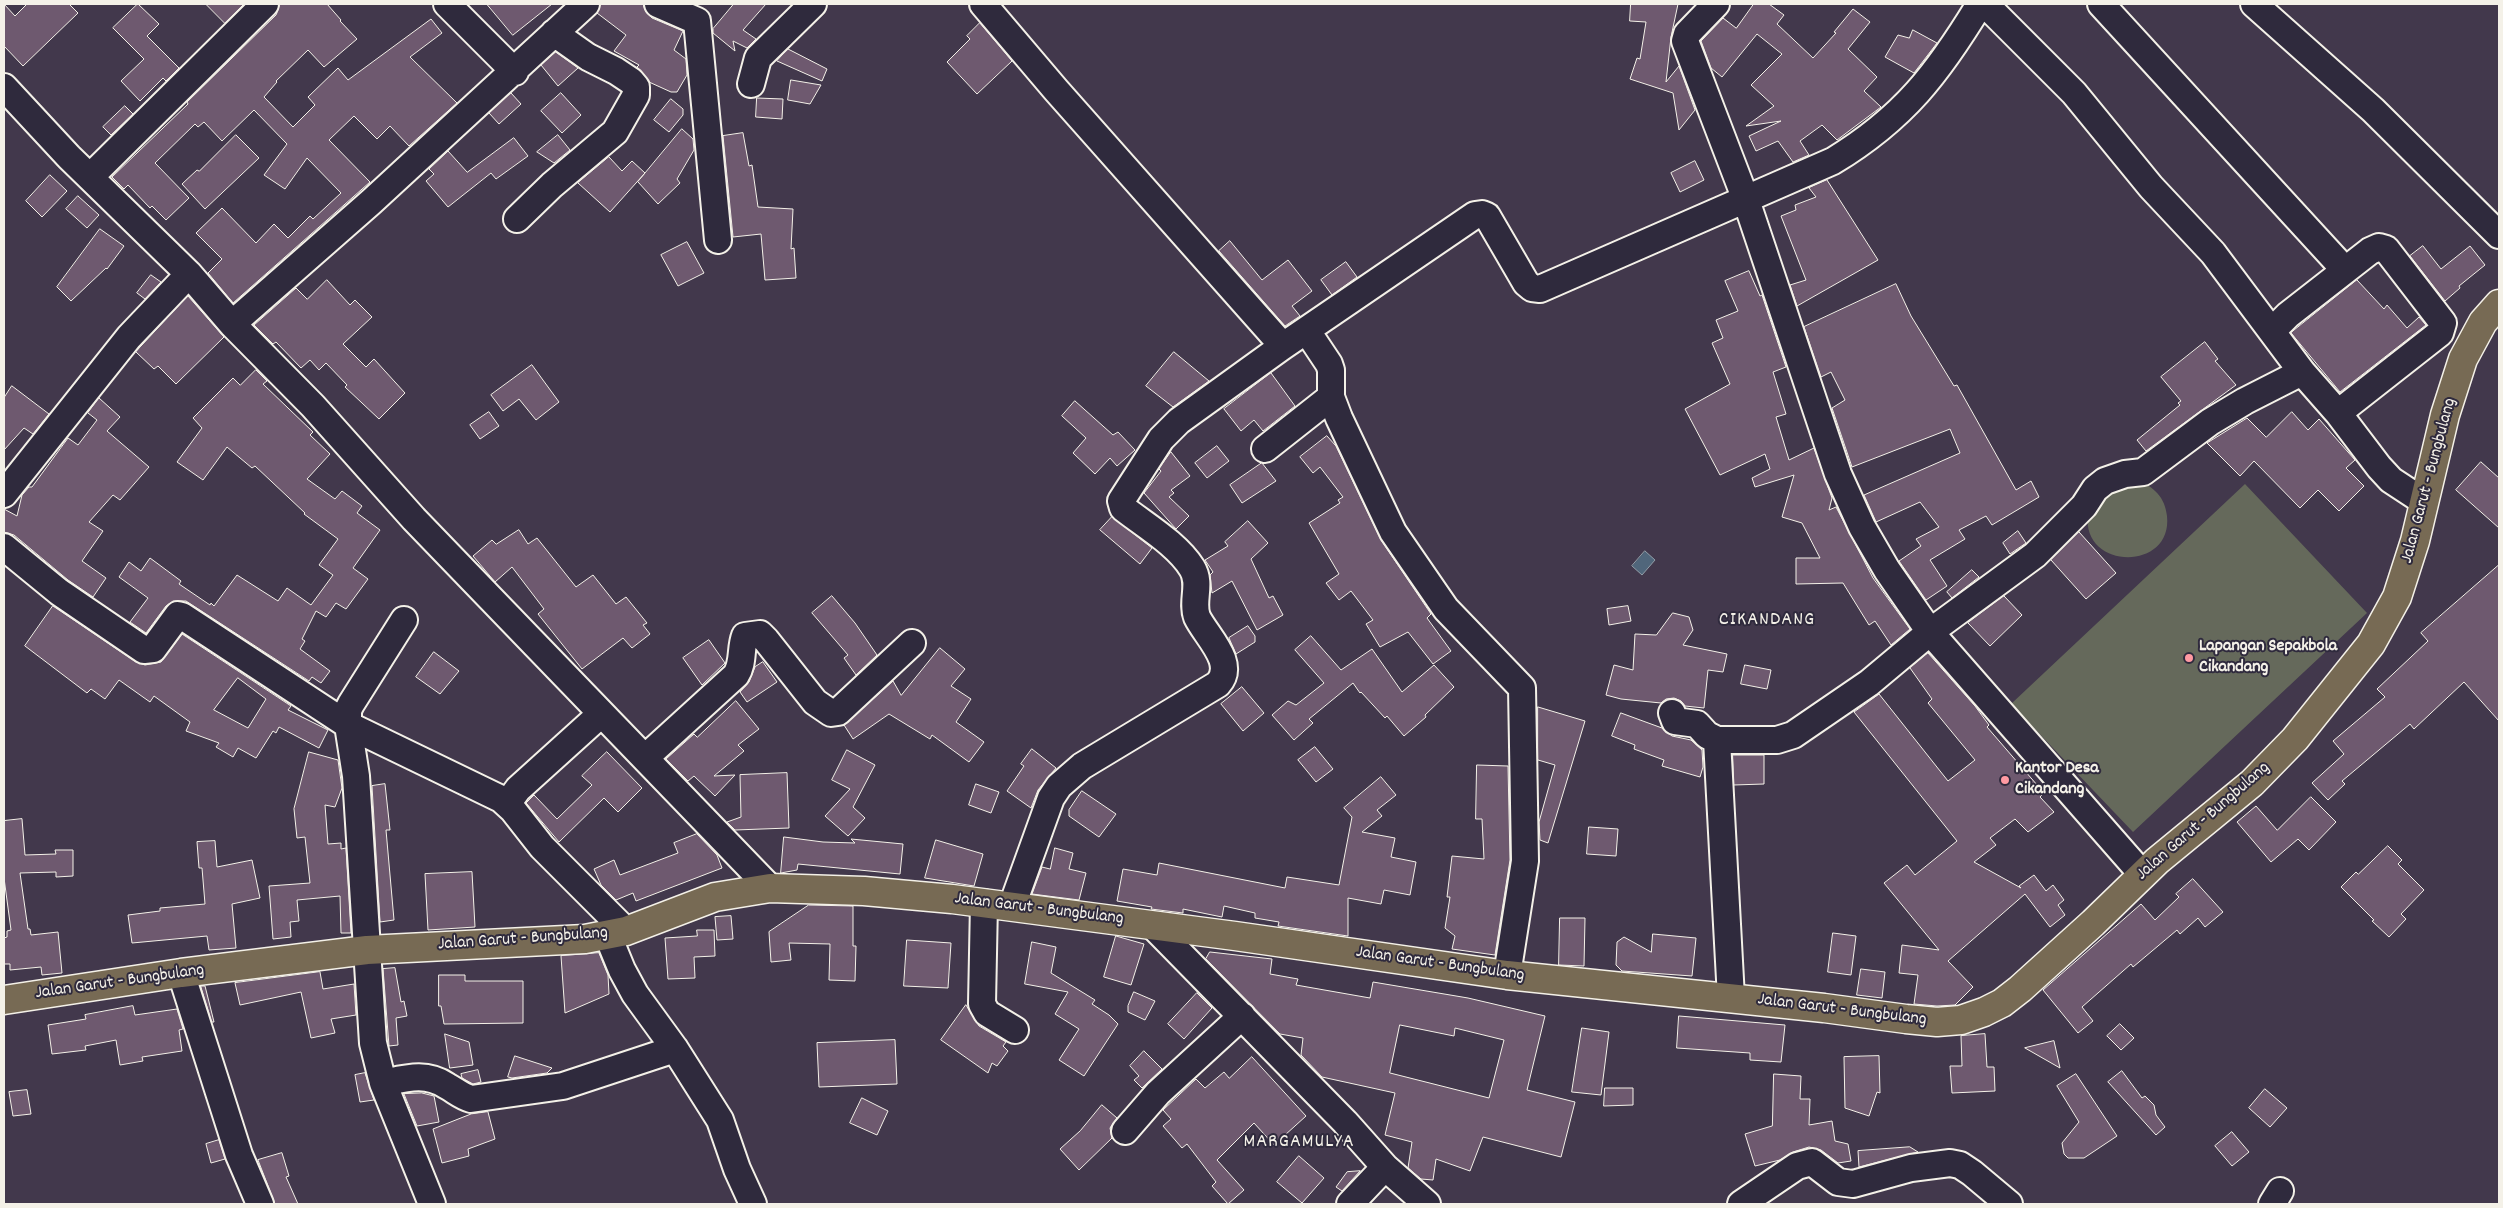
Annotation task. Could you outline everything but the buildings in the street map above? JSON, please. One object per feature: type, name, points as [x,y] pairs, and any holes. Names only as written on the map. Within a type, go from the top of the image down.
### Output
[{"type":"main road","name":"Jalan Garut - Bungbulang","points":[[4,1000],[180,973],[366,950],[543,942],[617,934],[715,897],[770,888],[864,891],[1012,906],[1507,975],[1731,998],[1906,1019],[1937,1022],[1961,1020],[1996,1006],[2020,989],[2157,861],[2252,783],[2295,739],[2371,644],[2397,597],[2415,542],[2423,501],[2463,359],[2482,322],[2499,304]]},
{"type":"street","points":[[90,177],[265,4]]},
{"type":"street","points":[[448,4],[515,72]]},
{"type":"street","points":[[232,324],[515,72],[586,4]]},
{"type":"street","points":[[658,4],[697,20],[718,240]]},
{"type":"street","points":[[751,84],[758,58],[813,4]]},
{"type":"street","points":[[983,4],[1283,346]]},
{"type":"street","points":[[1716,4],[1687,34],[1685,41],[1746,200],[1838,474],[1862,527],[1887,570],[1930,632],[2143,875]]},
{"type":"street","points":[[1012,906],[1051,798],[1058,786],[1082,766],[1222,679],[1225,667],[1223,660],[1196,614],[1197,580],[1192,568],[1180,553],[1124,508],[1121,501],[1160,439],[1169,430],[1283,346],[1475,215],[1482,214],[1486,216],[1526,283],[1532,288],[1540,289],[1833,161],[1866,141],[1893,118],[1926,84],[1956,44],[1980,4]]},
{"type":"street","points":[[1985,4],[2074,93],[2151,187],[2213,253],[2273,330],[2302,372],[2338,413],[2391,480],[2423,501]]},
{"type":"street","points":[[2101,4],[2345,270]]},
{"type":"street","points":[[2254,4],[2373,110],[2499,234]]},
{"type":"street","points":[[517,219],[552,185],[615,132],[636,95],[636,87],[631,81],[616,70],[588,57],[554,33]]},
{"type":"street","points":[[4,87],[90,177],[189,274],[232,324],[313,406],[414,519],[646,757],[770,888]]},
{"type":"street","points":[[2273,330],[2288,315],[2370,251],[2379,247],[2386,249],[2443,323],[2440,332],[2338,413]]},
{"type":"street","points":[[4,494],[129,337],[189,274]]},
{"type":"street","points":[[1307,331],[1329,364],[1331,370],[1331,397],[1393,532],[1446,609],[1522,688],[1525,861],[1507,975]]},
{"type":"street","points":[[1672,713],[1675,720],[1697,724],[1707,735],[1718,740],[1777,740],[1793,735],[1869,684],[1930,632],[2036,555],[2084,506],[2095,489],[2105,482],[2125,474],[2143,472],[2210,422],[2238,405],[2302,372]]},
{"type":"street","points":[[1265,449],[1331,397]]},
{"type":"street","points":[[4,547],[59,592],[144,650],[153,649],[178,615],[182,616],[348,725],[507,804],[617,934],[631,986],[675,1049],[720,1120],[737,1169],[753,1204]]},
{"type":"street","points":[[404,620],[351,704],[347,717],[356,776],[373,1043],[383,1083],[432,1204]]},
{"type":"street","points":[[646,757],[736,674],[741,667],[742,644],[745,636],[760,634],[815,702],[825,711],[831,713],[838,712],[912,643]]},
{"type":"street","points":[[507,804],[518,790],[602,714]]},
{"type":"street","points":[[1718,740],[1731,998]]},
{"type":"street","points":[[984,903],[982,1004],[988,1013],[1015,1030]]},
{"type":"street","points":[[1153,926],[1345,1122],[1385,1167],[1427,1204]]},
{"type":"street","points":[[180,973],[239,1155],[260,1204]]},
{"type":"street","points":[[1125,1131],[1158,1094],[1242,1016]]},
{"type":"street","points":[[383,1083],[415,1076],[431,1077],[461,1096],[471,1099],[563,1086],[675,1049]]},
{"type":"street","points":[[1741,1204],[1797,1166],[1812,1162],[1838,1182],[1853,1184],[1911,1168],[1950,1163],[1960,1165],[2009,1204]]},
{"type":"street","points":[[1350,1204],[1385,1167]]},
{"type":"green space","points":[[2137,480],[2153,489],[2164,503],[2167,516],[2165,534],[2156,547],[2143,555],[2127,557],[2112,554],[2098,546],[2090,533],[2088,515],[2091,506],[2099,491]]},
{"type":"green space","name":"Lapangan Sepakbola Cikandang","points":[[2245,484],[2367,613],[2133,832],[2011,704]]},
{"type":"water","points":[[1645,551],[1655,560],[1642,575],[1632,566]]},
{"type":"place","name":"Lapangan Sepakbola Cikandang","points":[[2189,658]]},
{"type":"place","name":"Kantor Desa Cikandang","points":[[2005,780]]},
{"type":"district","name":"CIKANDANG","points":[[1767,621]]},
{"type":"district","name":"MARGAMULYA","points":[[1299,1143]]}]
